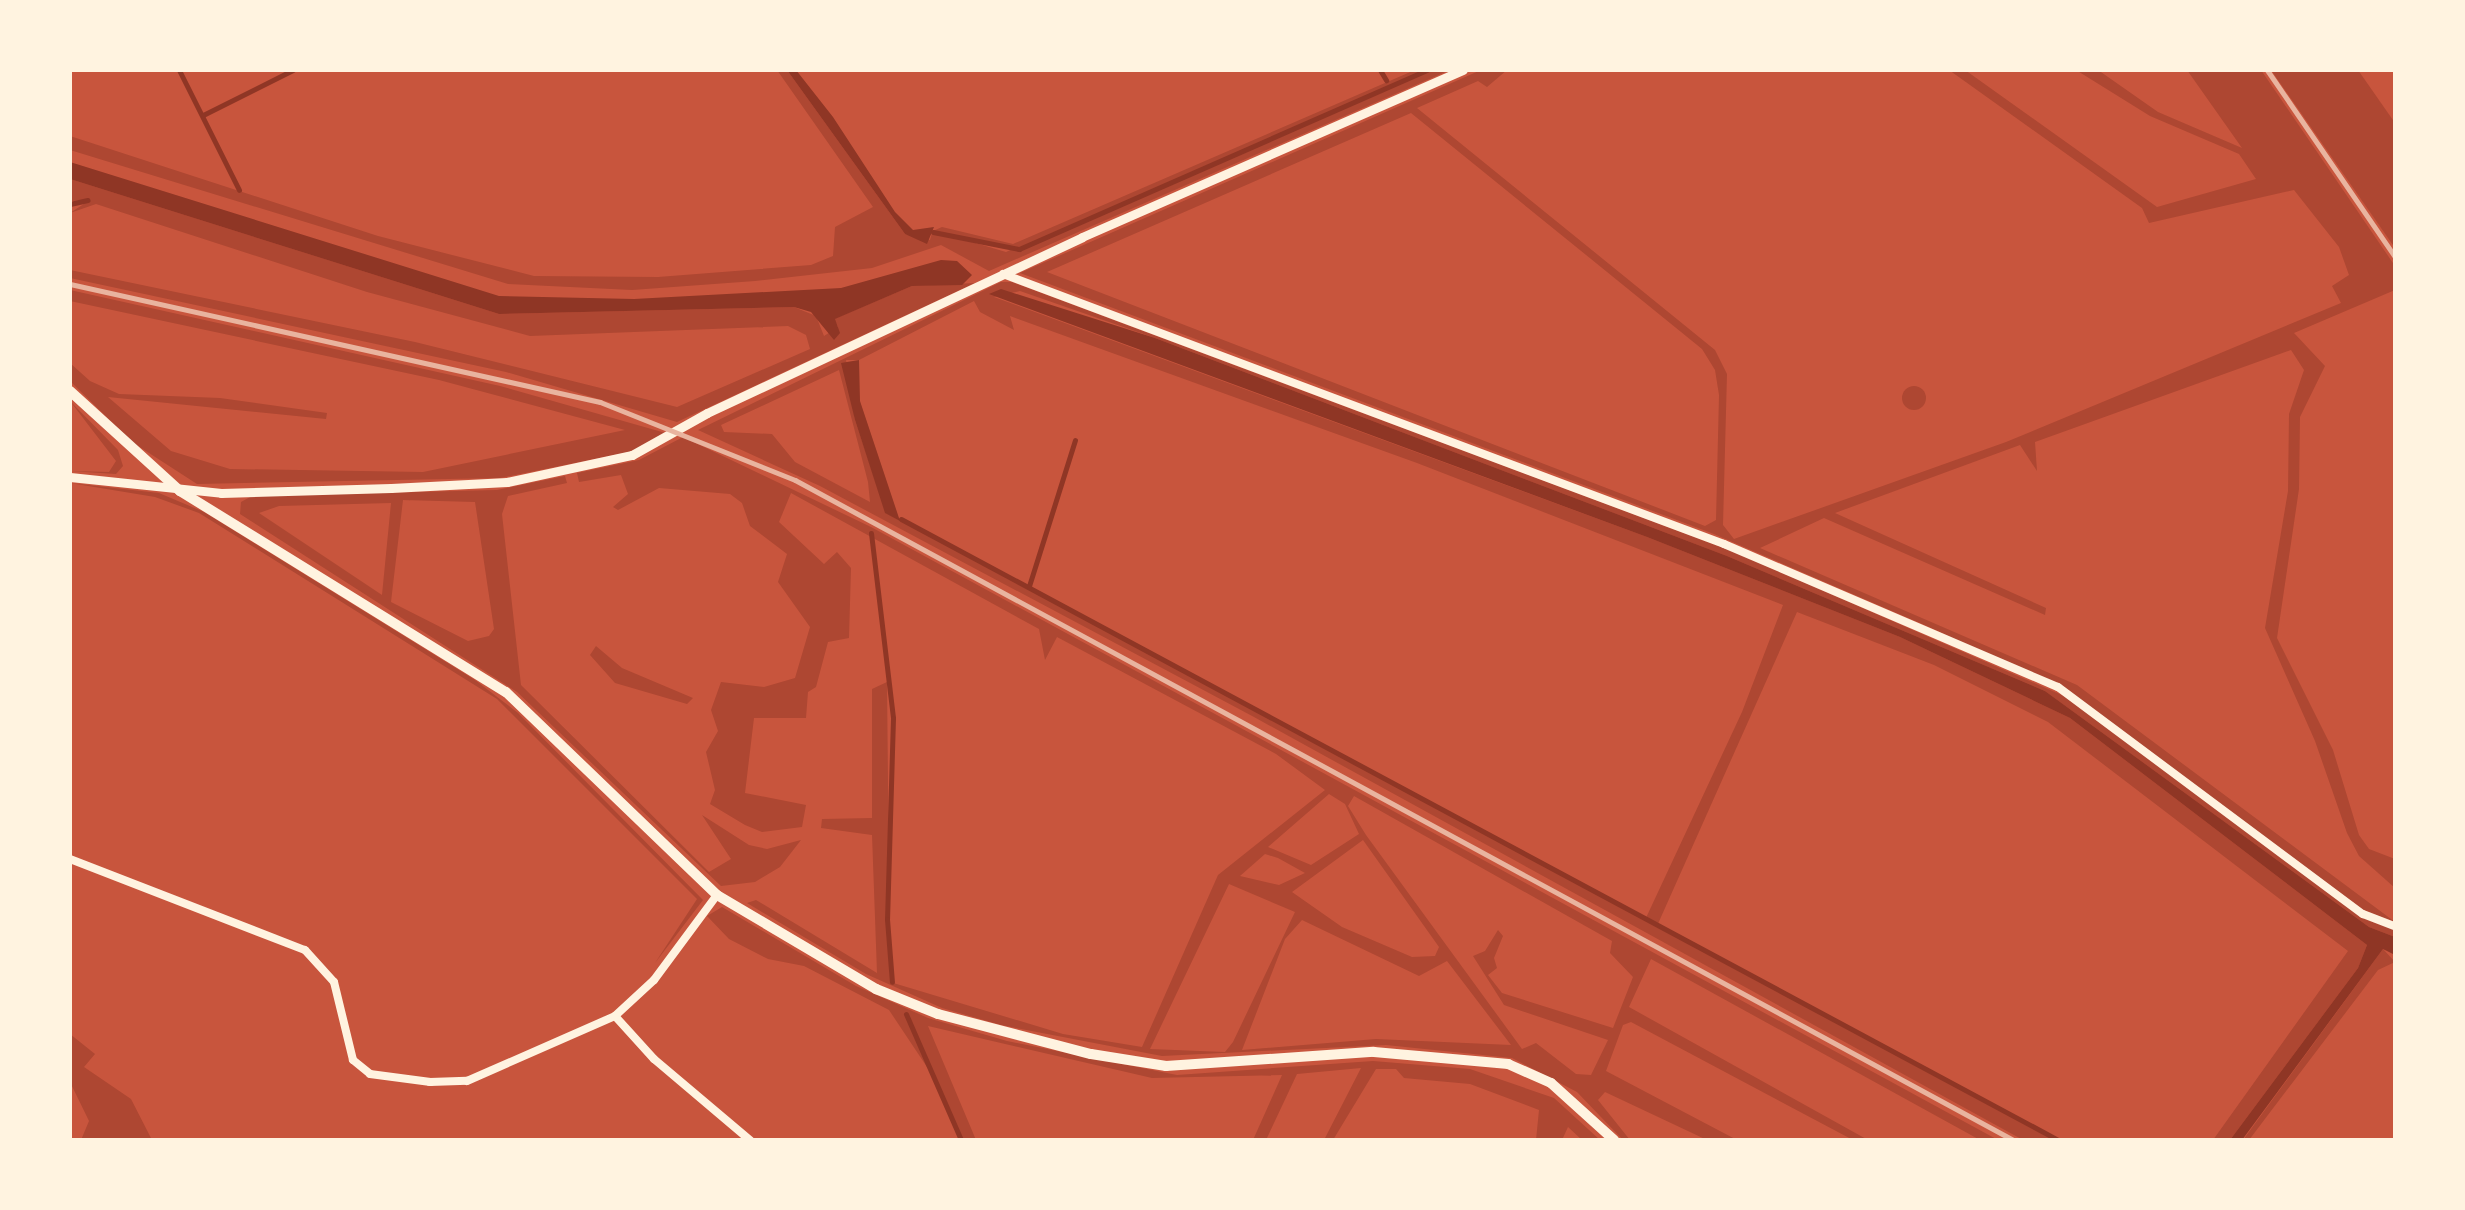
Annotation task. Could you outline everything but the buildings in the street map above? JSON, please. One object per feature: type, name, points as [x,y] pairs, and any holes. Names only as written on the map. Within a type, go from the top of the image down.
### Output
[{"type":"main road","points":[[70,391],[180,491],[506,692],[717,895],[876,989],[938,1014],[1091,1054],[1166,1066],[1374,1052],[1508,1064],[1552,1084],[1614,1140]]},
{"type":"street","points":[[70,477],[180,491],[507,482],[632,455],[1003,274],[1464,70]]},
{"type":"street","points":[[1003,274],[1724,544],[2058,687],[2363,914],[2395,926]]},
{"type":"street","points":[[70,859],[317,958],[334,982],[353,1060],[370,1074],[467,1082],[615,1016],[654,980],[717,895]]},
{"type":"street","points":[[615,1016],[654,1059],[750,1140]]},
{"type":"shaded area","points":[[777,70],[787,70],[905,234],[930,240],[932,233],[945,234],[1006,252],[1428,70],[1450,70],[989,271],[941,245],[872,268],[755,281],[632,290],[508,284],[70,150],[70,136],[378,236],[534,276],[658,277],[811,265],[833,256],[835,227],[873,207]]},
{"type":"shaded area","points":[[787,70],[796,70],[833,117],[895,212],[913,230],[934,227],[927,244],[905,234]]},
{"type":"shaded area","points":[[1415,70],[1425,70],[1018,248],[933,231],[942,227],[1013,244]]},
{"type":"shaded area","points":[[1481,70],[1507,70],[1487,87],[1478,81],[1417,108],[1715,350],[1727,374],[1723,525],[1734,539],[2006,442],[2341,303],[2332,286],[2349,275],[2339,247],[2294,190],[2149,223],[2142,208],[1949,70],[1965,70],[2157,207],[2256,179],[2239,154],[2150,116],[2076,70],[2098,70],[2158,112],[2242,148],[2187,70],[2261,70],[2395,266],[2395,290],[2294,333],[2325,366],[2300,417],[2299,489],[2277,638],[2333,750],[2359,835],[2369,849],[2395,859],[2395,888],[2359,856],[2347,833],[2315,741],[2265,628],[2288,491],[2289,414],[2304,370],[2291,350],[2035,442],[2037,471],[2020,445],[1835,513],[2046,608],[2045,615],[1824,518],[1760,548],[2077,685],[2395,922],[2365,911],[2077,697],[1929,627],[1714,534],[1020,273]],"holes":[[[1411,113],[1702,349],[1715,370],[1719,395],[1716,520],[1705,526],[1047,272]]]},
{"type":"shaded area","points":[[2271,70],[2358,70],[2395,123],[2395,248]]},
{"type":"shaded area","points":[[70,162],[499,296],[634,299],[841,288],[941,260],[957,261],[972,275],[962,285],[912,286],[835,319],[840,333],[834,340],[811,312],[794,307],[499,314],[70,179]]},
{"type":"shaded area","points":[[70,179],[499,314],[794,307],[816,316],[824,336],[838,327],[834,319],[912,286],[975,283],[677,422],[506,372],[70,278],[70,270],[415,342],[677,407],[810,349],[806,335],[788,326],[530,336],[367,292],[96,204],[70,213],[90,200],[70,201]]},
{"type":"shaded area","points":[[1001,282],[1012,282],[1732,551],[2064,696],[2365,918],[2395,929],[2395,937],[2369,927],[2045,691],[1727,556],[1155,338],[1020,291],[994,297],[1647,537],[1900,637],[2070,718],[2367,945],[2358,968],[2230,1140],[2213,1140],[2348,951],[2048,722],[1934,665],[1797,612],[1657,926],[1645,920],[1742,712],[1783,605],[1417,463],[1010,316],[1014,330],[980,312],[974,301],[859,360],[846,360],[855,420],[886,513],[2054,1140],[2023,1140],[1254,717],[820,486],[698,430]],"holes":[[[839,370],[870,502],[795,462],[772,434],[724,432],[721,425]]]},
{"type":"shaded area","points":[[1001,289],[1155,338],[1727,556],[2045,691],[2369,927],[2395,937],[2395,955],[2383,949],[2242,1140],[2230,1140],[2358,968],[2367,945],[2070,718],[1900,637],[1647,537],[989,294]]},
{"type":"shaded area","points":[[70,290],[500,386],[669,434],[629,452],[500,478],[197,484],[132,442],[70,381],[70,363],[90,381],[119,394],[220,398],[327,413],[326,419],[108,397],[171,451],[230,469],[423,472],[625,430],[439,380],[70,301]]},
{"type":"shaded area","points":[[859,360],[860,401],[900,521],[885,513],[855,420],[841,363]]},
{"type":"shaded area","points":[[1914,386],[1923,389],[1923,407],[1914,410],[1905,407],[1902,398],[1905,389]]},
{"type":"shaded area","points":[[70,401],[118,450],[123,466],[116,474],[70,471],[109,472],[116,461]]},
{"type":"shaded area","points":[[683,437],[871,527],[1998,1140],[1980,1140],[1651,959],[1629,1007],[1868,1140],[1853,1140],[1631,1022],[1623,1025],[1606,1071],[1737,1140],[1707,1140],[1605,1092],[1598,1100],[1630,1140],[1623,1140],[1577,1092],[1512,1058],[1386,1045],[1162,1056],[1001,1025],[942,1008],[866,974],[747,903],[756,900],[877,973],[872,835],[821,828],[822,819],[872,818],[872,689],[887,682],[890,982],[1063,1034],[1142,1047],[1218,875],[1325,790],[1276,754],[1057,637],[1045,660],[1039,629],[791,493],[779,522],[824,564],[837,552],[851,568],[849,638],[828,642],[816,687],[808,692],[806,718],[754,718],[745,793],[806,805],[802,827],[762,832],[745,825],[710,804],[715,790],[706,752],[718,731],[711,710],[721,682],[764,687],[795,678],[810,627],[778,582],[787,554],[750,526],[742,503],[730,494],[659,488],[618,510],[613,507],[628,494],[621,475],[579,482],[577,473],[639,460]],"holes":[[[1329,794],[1345,804],[1359,834],[1311,865],[1268,847]],[[1354,796],[1612,941],[1610,953],[1633,977],[1613,1028],[1502,993],[1488,975],[1497,968],[1494,958],[1503,936],[1498,930],[1485,951],[1473,956],[1504,1005],[1608,1040],[1591,1075],[1576,1074],[1536,1043],[1522,1049],[1348,806]],[[1363,840],[1439,947],[1435,956],[1412,957],[1342,927],[1292,892]],[[1265,854],[1305,873],[1279,885],[1240,876]],[[1229,884],[1295,912],[1225,1052],[1150,1049]],[[1302,920],[1419,976],[1447,961],[1511,1045],[1376,1039],[1242,1050],[1285,939]]]},
{"type":"shaded area","points":[[565,476],[567,483],[508,496],[502,514],[521,685],[709,872],[731,859],[702,815],[749,845],[767,849],[801,840],[780,867],[755,882],[721,886],[517,692],[240,514],[241,502],[252,496],[497,490]],"holes":[[[403,500],[475,502],[494,629],[489,636],[468,641],[391,602]],[[391,503],[382,595],[259,513],[279,506]]]},
{"type":"shaded area","points":[[70,483],[159,493],[204,512],[475,680],[518,713],[703,900],[655,963],[697,899],[497,699],[199,513],[155,497]]},
{"type":"shaded area","points":[[596,646],[622,668],[693,698],[687,704],[615,683],[590,655]]},
{"type":"shaded area","points":[[722,907],[856,986],[928,1018],[1007,1041],[1177,1075],[1373,1061],[1470,1069],[1554,1098],[1600,1140],[1582,1140],[1568,1127],[1562,1140],[1536,1140],[1539,1110],[1470,1084],[1404,1078],[1396,1069],[1376,1069],[1333,1140],[1324,1140],[1361,1068],[1297,1074],[1266,1140],[1253,1140],[1282,1075],[1152,1078],[928,1026],[976,1140],[963,1140],[908,1014],[931,1073],[889,1010],[804,966],[768,959],[729,939],[707,916]]},
{"type":"shaded area","points":[[2383,949],[2395,962],[2378,970],[2249,1140],[2243,1140]]},
{"type":"shaded area","points":[[70,1034],[95,1054],[84,1067],[131,1099],[152,1140],[81,1140],[89,1121],[70,1082]]},
{"type":"waterway","points":[[179,70],[239,190]]},
{"type":"waterway","points":[[203,115],[293,70]]},
{"type":"waterway","points":[[1380,70],[1386,80]]},
{"type":"waterway","points":[[933,232],[1019,249],[1427,70]]},
{"type":"waterway","points":[[70,204],[88,200]]},
{"type":"waterway","points":[[1029,586],[1075,440]]},
{"type":"waterway","points":[[901,519],[2058,1140]]},
{"type":"waterway","points":[[871,533],[893,718],[887,919],[892,982]]},
{"type":"waterway","points":[[906,1014],[961,1140]]},
{"type":"railway","points":[[2267,70],[2395,257]]},
{"type":"railway","points":[[70,284],[600,402],[795,480],[2013,1140]]}]
